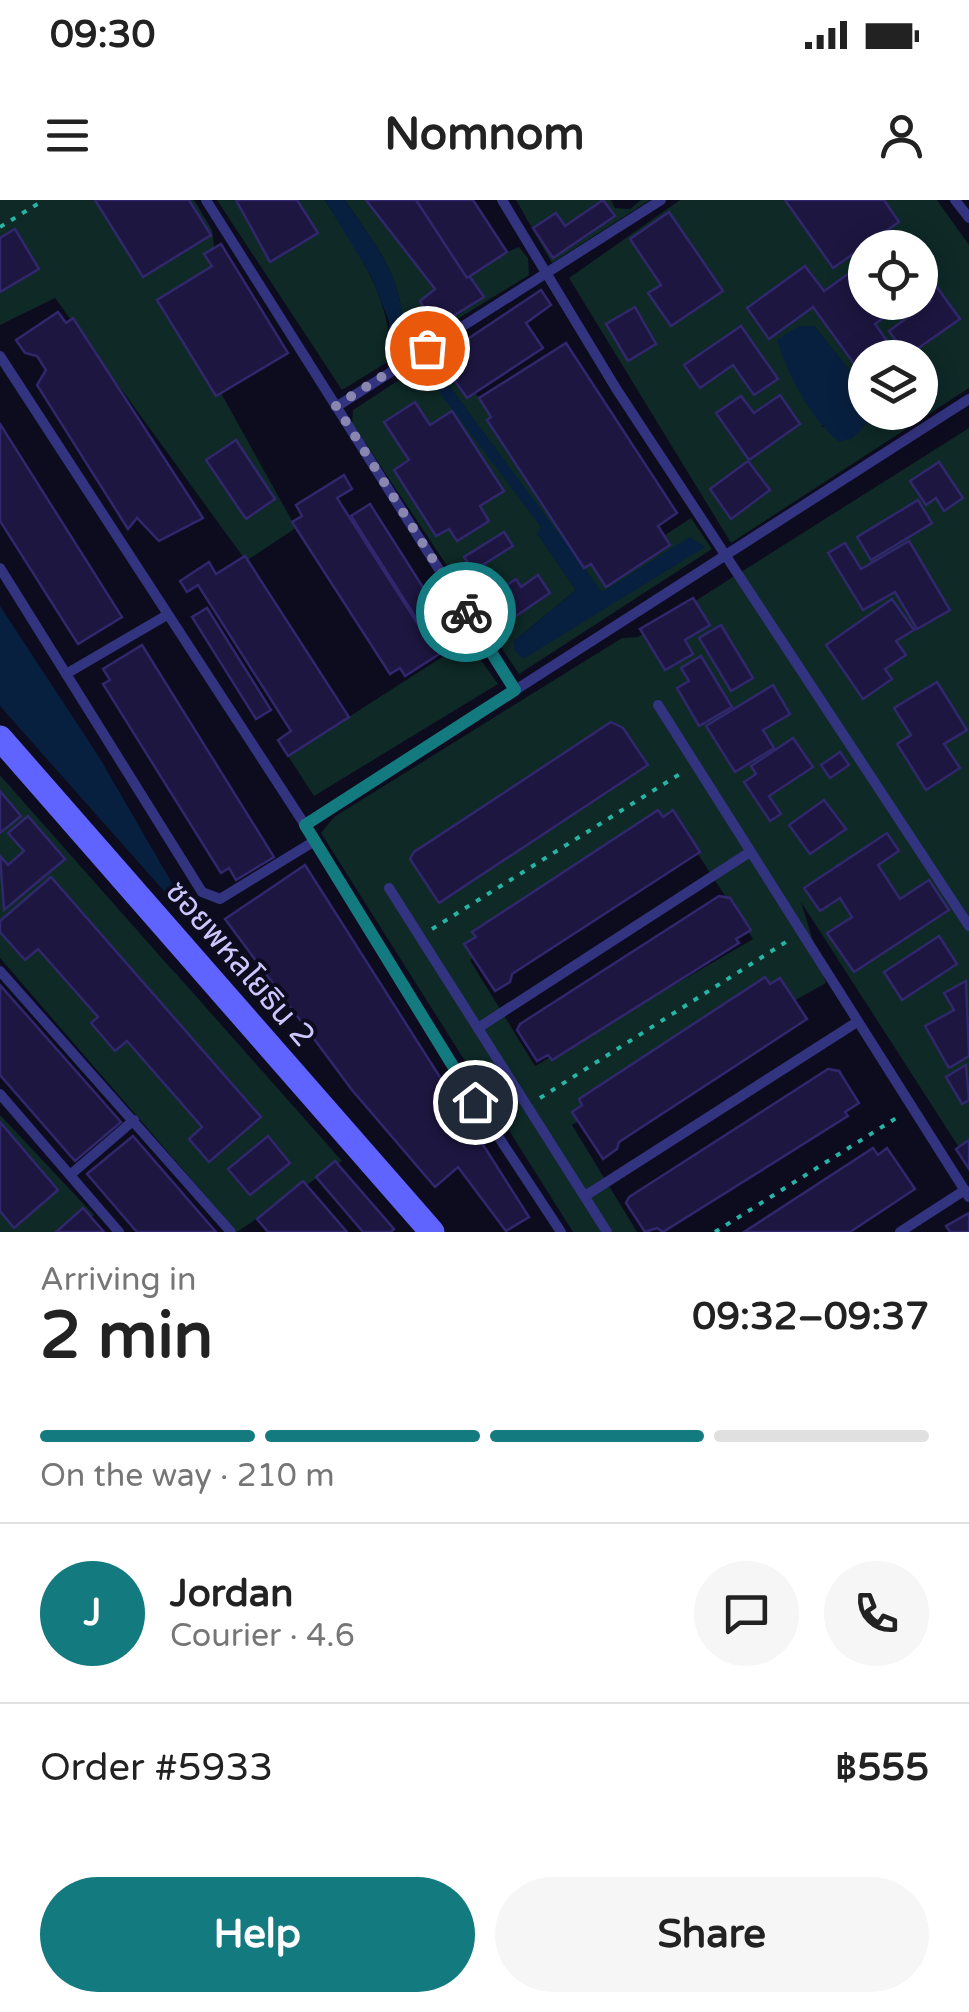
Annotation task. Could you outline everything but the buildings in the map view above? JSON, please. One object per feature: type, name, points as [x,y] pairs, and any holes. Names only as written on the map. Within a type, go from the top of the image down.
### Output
[{"type":"street","name":"ซอยพหลโยธิน 2","points":[[0,738],[432,1232]]},
{"type":"lane","points":[[206,200],[515,690]]},
{"type":"lane","points":[[502,200],[549,271],[617,390],[969,926]]},
{"type":"lane","points":[[336,406],[661,200]]},
{"type":"lane","points":[[955,200],[969,218]]},
{"type":"lane","points":[[0,356],[305,825],[561,1232]]},
{"type":"lane","points":[[305,825],[969,399]]},
{"type":"lane","points":[[0,568],[202,892],[220,899],[313,842]]},
{"type":"lane","points":[[66,674],[167,615]]},
{"type":"lane","points":[[658,705],[967,1194],[900,1232]]},
{"type":"lane","points":[[478,1028],[750,852]]},
{"type":"lane","points":[[389,888],[607,1232]]},
{"type":"lane","points":[[0,971],[232,1232]]},
{"type":"lane","points":[[585,1196],[858,1022]]},
{"type":"lane","points":[[0,1094],[118,1232]]},
{"type":"lane","points":[[70,1175],[134,1120]]},
{"type":"path","points":[[0,227],[44,200]]},
{"type":"path","points":[[420,936],[696,765]]},
{"type":"path","points":[[528,1106],[801,932]]},
{"type":"path","points":[[715,1232],[912,1108]]},
{"type":"green space","points":[[0,200],[194,200],[212,230],[217,269],[202,359],[296,528],[246,561],[55,298],[0,325]]},
{"type":"green space","points":[[217,200],[325,200],[376,288],[389,346],[404,343],[395,282],[345,200],[426,200],[471,268],[519,247],[528,258],[529,275],[342,390]]},
{"type":"green space","points":[[516,200],[611,200],[615,208],[630,209],[641,200],[650,200],[552,263]]},
{"type":"green space","points":[[680,200],[937,200],[969,245],[969,388],[938,408],[938,340],[848,340],[848,369],[814,326],[822,427],[848,424],[848,430],[905,430],[731,543],[569,278]]},
{"type":"green space","points":[[445,350],[604,575],[691,518],[712,549],[519,674],[352,423],[353,410]],"holes":[[[438,371],[602,593],[690,537],[514,650],[514,641],[576,590],[538,534],[541,527]]]},
{"type":"green space","points":[[969,428],[969,1163],[801,902],[826,983],[572,1125],[637,1232],[573,1232],[321,833],[334,817],[622,638],[638,637]],"holes":[[[683,831],[753,939],[535,1066],[470,960]]]},
{"type":"green space","points":[[467,641],[498,684],[314,796],[288,756]]},
{"type":"green space","points":[[0,775],[342,1161],[237,1232],[0,958]]},
{"type":"green space","points":[[0,1115],[94,1215],[77,1232],[0,1232]]},
{"type":"water","points":[[325,200],[345,200],[395,282],[404,343],[390,353],[389,321],[371,276]]},
{"type":"water","points":[[799,326],[814,326],[848,369],[848,430],[860,430],[853,438],[839,442],[818,420],[794,382],[777,340]]},
{"type":"water","points":[[438,371],[602,592],[690,537],[705,547],[523,659],[514,650],[514,641],[576,590],[537,534],[541,527],[428,377]]},
{"type":"water","points":[[0,606],[99,757],[184,904],[172,969],[0,775]]},
{"type":"pier","points":[[0,706],[187,917],[175,973],[0,775]]},
{"type":"way so far","points":[[427,348],[336,406],[466,612]]},
{"type":"route","points":[[466,612],[515,690],[305,825],[475,1102]]}]
